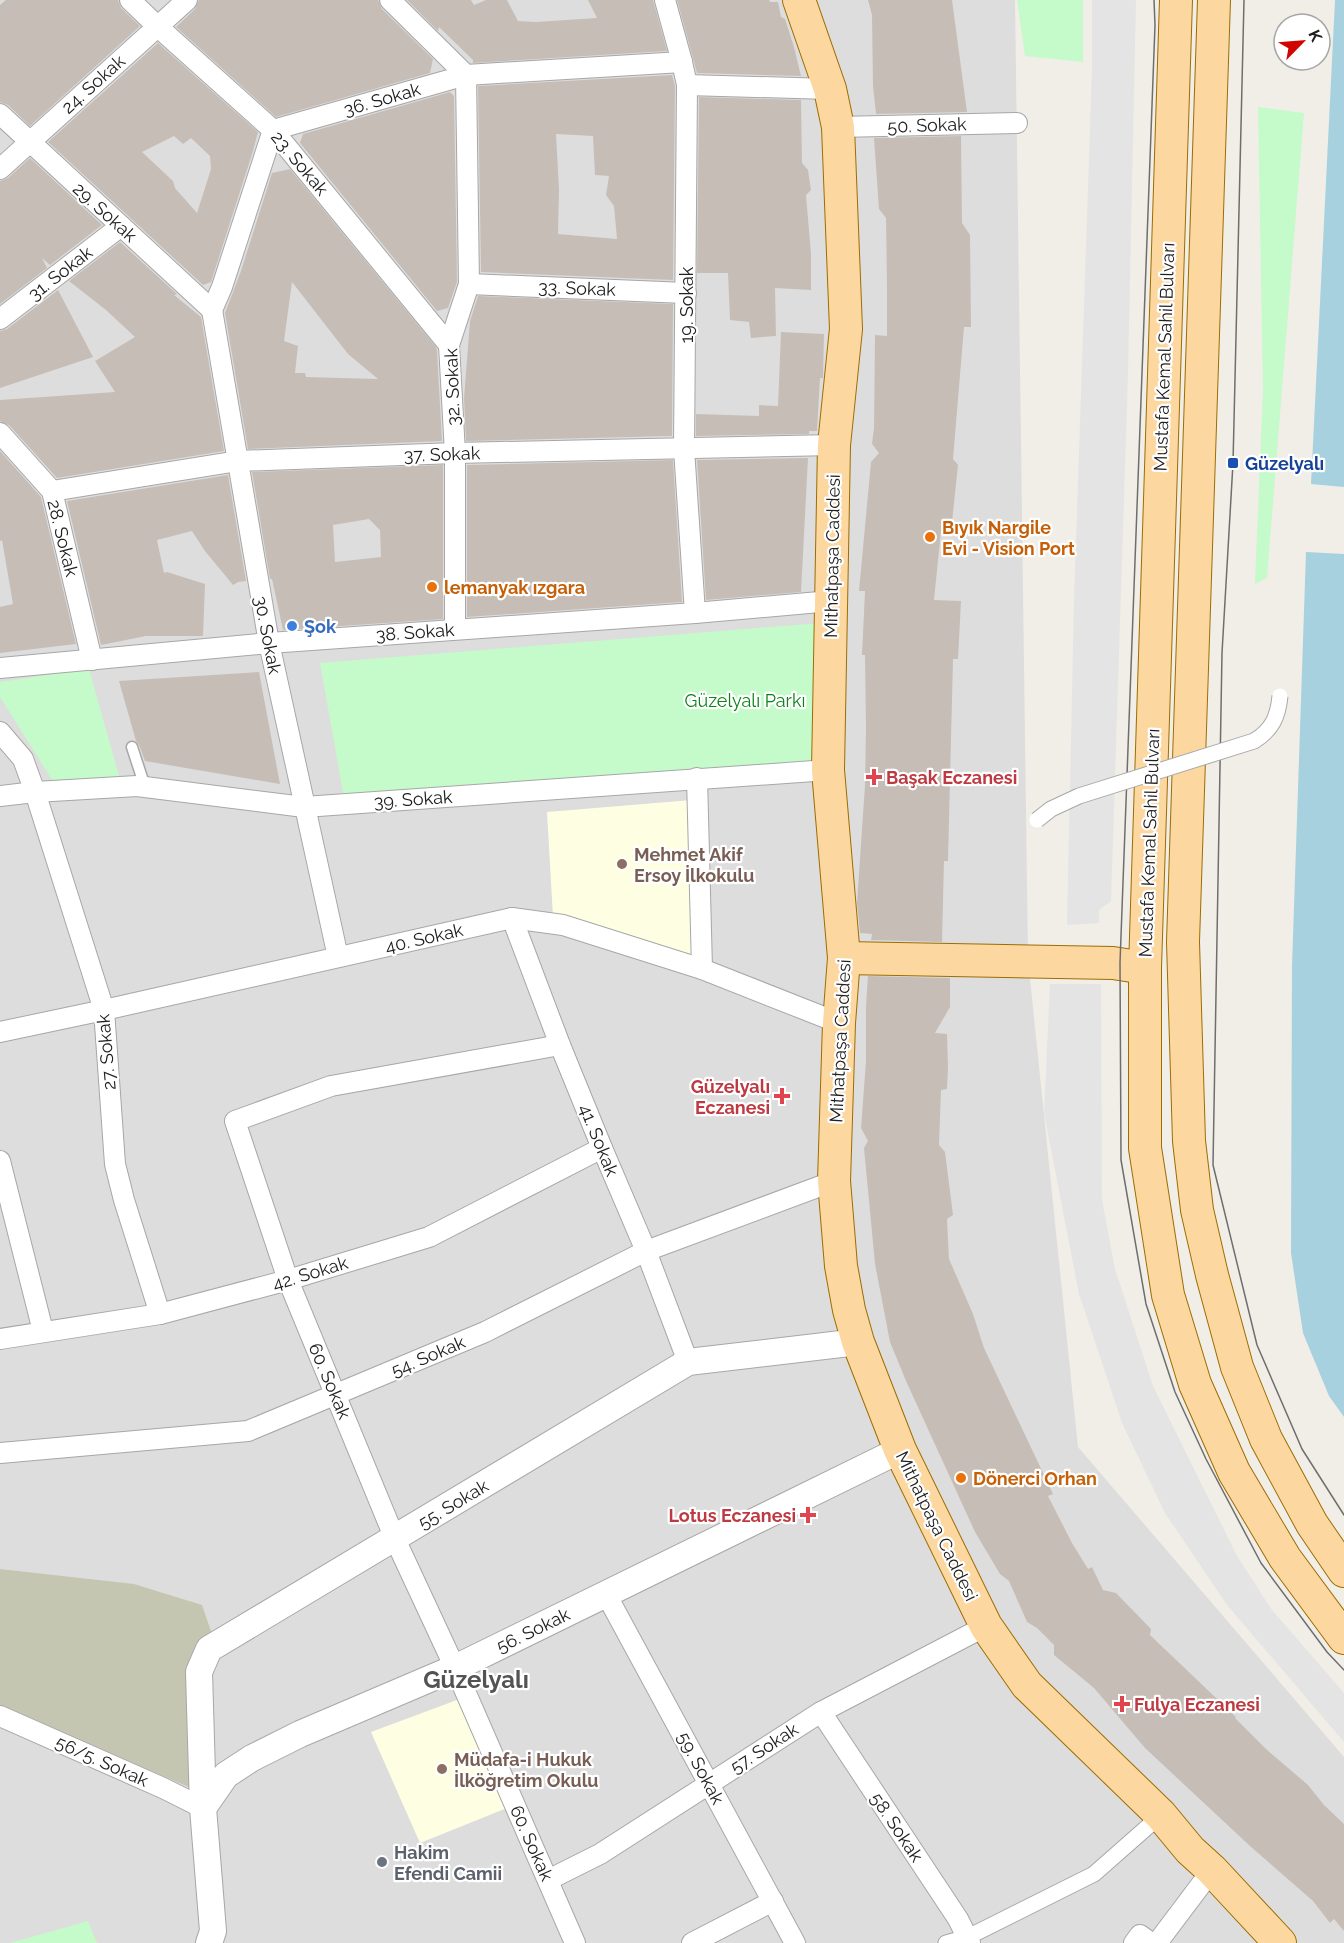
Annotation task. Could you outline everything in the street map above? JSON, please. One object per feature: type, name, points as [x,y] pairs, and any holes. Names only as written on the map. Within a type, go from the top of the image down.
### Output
[{"type":"main road","name":"Mithatpaşa Caddesi","points":[[799,0],[830,89],[838,128],[846,329],[834,445],[828,770],[844,958],[839,1023],[834,1181],[841,1266],[858,1342],[900,1450],[986,1626],[1028,1684],[1161,1815],[1190,1850],[1212,1870],[1280,1943]]},
{"type":"main road","name":"Mustafa Kemal Sahil Bulvarı","points":[[1176,0],[1145,968],[1144,1148],[1168,1295],[1195,1384],[1234,1472],[1245,1491],[1285,1558],[1344,1638]]},
{"type":"main road","name":"Mustafa Kemal Sahil Bulvarı","points":[[1214,0],[1184,942],[1188,1141],[1197,1210],[1237,1367],[1266,1439],[1312,1524],[1344,1571]]},
{"type":"main road","points":[[844,958],[1113,963],[1145,968]]},
{"type":"street","name":"23. Sokak","points":[[130,0],[273,130],[449,345]]},
{"type":"street","name":"24. Sokak","points":[[0,169],[187,0]]},
{"type":"street","points":[[390,0],[466,75]]},
{"type":"street","name":"19. Sokak","points":[[664,0],[687,85],[684,448],[695,613]]},
{"type":"street","name":"36. Sokak","points":[[273,130],[466,75],[682,62]]},
{"type":"street","name":"32. Sokak","points":[[455,629],[455,453],[449,345],[468,284],[466,75]]},
{"type":"street","points":[[687,85],[830,89]]},
{"type":"street","name":"29. Sokak","points":[[0,114],[212,310]]},
{"type":"street","name":"50. Sokak","points":[[838,128],[1017,123]]},
{"type":"street","points":[[212,310],[222,287],[273,130]]},
{"type":"street","name":"31. Sokak","points":[[0,319],[121,226]]},
{"type":"street","name":"33. Sokak","points":[[468,284],[686,293]]},
{"type":"street","name":"30. Sokak","points":[[212,310],[269,643],[338,957]]},
{"type":"street","name":"28. Sokak","points":[[0,433],[52,491],[92,660]]},
{"type":"street","name":"37. Sokak","points":[[52,491],[238,461],[455,453],[834,445]]},
{"type":"street","name":"38. Sokak","points":[[0,668],[269,643],[695,613],[831,601]]},
{"type":"street","points":[[1037,820],[1056,806],[1079,796],[1254,741],[1272,725],[1279,710],[1280,696]]},
{"type":"street","name":"27. Sokak","points":[[0,732],[22,759],[35,792],[104,1010],[115,1164],[160,1314]]},
{"type":"street","name":"39. Sokak","points":[[0,796],[137,786],[304,807],[828,770]]},
{"type":"street","points":[[697,778],[702,969]]},
{"type":"street","name":"40. Sokak","points":[[0,1032],[512,918],[563,925],[702,969],[839,1023]]},
{"type":"street","name":"41. Sokak","points":[[512,918],[560,1045],[646,1251],[688,1362]]},
{"type":"street","name":"60. Sokak","points":[[560,1045],[331,1086],[235,1121],[288,1280],[395,1539],[455,1668],[575,1943]]},
{"type":"street","name":"42. Sokak","points":[[0,1339],[160,1314],[288,1280],[429,1237],[602,1148]]},
{"type":"street","points":[[0,1161],[9,1233],[43,1331]]},
{"type":"street","name":"54. Sokak","points":[[0,1453],[248,1431],[485,1332],[646,1251],[834,1181]]},
{"type":"street","name":"55. Sokak","points":[[203,1808],[199,1672],[208,1649],[688,1362],[858,1342]]},
{"type":"street","name":"56. Sokak","points":[[203,1808],[226,1775],[252,1758],[300,1734],[455,1668],[900,1450]]},
{"type":"street","name":"59. Sokak","points":[[606,1594],[795,1943]]},
{"type":"street","name":"57. Sokak","points":[[548,1880],[600,1854],[821,1712],[986,1626]]},
{"type":"street","name":"58. Sokak","points":[[821,1712],[958,1919],[969,1940]]},
{"type":"street","name":"56/5. Sokak","points":[[0,1716],[203,1808]]},
{"type":"street","points":[[203,1808],[213,1931],[209,1943]]},
{"type":"street","points":[[946,1943],[969,1940],[1094,1874],[1161,1815]]},
{"type":"street","points":[[1157,1943],[1212,1870]]},
{"type":"street","points":[[692,1943],[773,1901]]},
{"type":"street","points":[[1134,1943],[1140,1935],[1151,1943]]},
{"type":"lane","points":[[132,747],[145,787]]},
{"type":"shaded area","points":[[0,0],[1015,0],[1028,959],[1078,1447],[1344,1757],[1344,1943],[0,1943]]},
{"type":"shaded area","points":[[1092,0],[1136,0],[1128,373],[1111,901],[1099,910],[1099,923],[1067,925],[1074,600],[1092,70]]},
{"type":"shaded area","name":"Mehmet Akif Ersoy İlkokulu","points":[[692,800],[696,958],[553,917],[547,812]]},
{"type":"shaded area","points":[[1050,984],[1101,984],[1102,1200],[1115,1269],[1153,1386],[1237,1556],[1272,1610],[1344,1693],[1344,1742],[1227,1605],[1165,1513],[1122,1423],[1079,1294],[1044,1113]]},
{"type":"shaded area","points":[[0,1569],[134,1584],[202,1605],[213,1637],[191,1788],[0,1706]]},
{"type":"shaded area","name":"Müdafa-i Hukuk İlköğretim Okulu","points":[[465,1697],[512,1806],[420,1843],[371,1732]]},
{"type":"green space","points":[[1017,0],[1083,0],[1083,62],[1025,56]]},
{"type":"green space","points":[[1258,107],[1304,113],[1267,578],[1255,584],[1263,391]]},
{"type":"green space","name":"Güzelyalı Parkı","points":[[822,623],[819,765],[344,798],[320,663]]},
{"type":"green space","points":[[89,669],[121,783],[52,780],[0,697],[0,682]]},
{"type":"green space","points":[[88,1921],[97,1943],[10,1943]]},
{"type":"water","points":[[1335,0],[1344,0],[1344,487],[1311,484]]},
{"type":"water","points":[[1306,552],[1344,554],[1344,1417],[1329,1396],[1303,1333],[1291,1253],[1292,966]]},
{"type":"building","points":[[6,0],[118,0],[121,8],[140,26],[30,126],[8,105],[0,102],[0,5]]},
{"type":"building","points":[[199,0],[378,0],[382,9],[433,59],[430,73],[276,117],[176,27],[195,9]]},
{"type":"building","points":[[407,0],[471,0],[474,5],[486,0],[507,0],[518,21],[536,22],[597,18],[588,0],[653,0],[667,51],[473,63],[473,60],[439,27],[438,31]]},
{"type":"building","points":[[677,0],[769,0],[778,2],[781,17],[785,19],[794,47],[801,76],[697,73]]},
{"type":"building","points":[[868,0],[952,0],[967,112],[876,114],[873,86],[872,15]]},
{"type":"building","points":[[158,43],[258,132],[211,282],[203,285],[48,142]],"holes":[[[174,136],[183,144],[191,138],[210,156],[211,169],[197,213],[175,188],[173,181],[142,152]]]},
{"type":"building","points":[[672,75],[675,86],[673,280],[481,272],[478,86]],"holes":[[[556,134],[593,136],[595,175],[609,176],[606,195],[614,206],[617,239],[558,234],[559,189]]]},
{"type":"building","points":[[450,92],[454,96],[457,282],[448,308],[437,311],[300,143],[303,134]]},
{"type":"building","points":[[699,97],[801,100],[802,163],[808,170],[811,190],[806,195],[811,254],[811,290],[775,288],[776,336],[751,338],[749,322],[730,320],[728,273],[697,273]]},
{"type":"building","points":[[961,136],[962,223],[970,235],[971,327],[964,327],[953,459],[958,465],[951,532],[941,531],[934,600],[961,601],[958,659],[953,659],[948,861],[944,861],[942,942],[871,940],[872,934],[860,933],[857,903],[865,785],[866,728],[865,655],[862,655],[865,591],[859,591],[871,462],[879,453],[872,444],[875,335],[887,336],[886,218],[879,209],[874,138]]},
{"type":"building","points":[[30,158],[102,225],[50,265],[42,258],[47,268],[0,304],[0,181],[8,178]]},
{"type":"building","points":[[290,169],[436,347],[442,441],[248,449],[225,313],[241,271],[272,173]],"holes":[[[292,282],[348,354],[378,379],[306,377],[305,373],[295,373],[298,346],[284,341]]]},
{"type":"building","points":[[120,242],[177,294],[174,295],[201,317],[224,451],[57,478],[9,425],[0,421],[0,400],[115,392],[95,361],[135,337],[106,310],[69,281]]},
{"type":"building","points":[[58,290],[93,357],[0,388],[0,331],[7,329]]},
{"type":"building","points":[[478,296],[673,304],[672,436],[466,441],[464,398],[470,321]]},
{"type":"building","points":[[781,332],[824,334],[823,378],[820,378],[817,431],[809,431],[809,434],[696,436],[696,414],[759,416],[759,405],[778,406]]},
{"type":"building","points":[[0,451],[41,497],[76,644],[0,653],[0,607],[13,604],[2,540],[0,541]]},
{"type":"building","points":[[808,458],[801,592],[706,600],[697,460]]},
{"type":"building","points":[[673,460],[682,602],[467,617],[467,465]]},
{"type":"building","points":[[443,465],[443,619],[283,630],[272,579],[270,579],[252,472]],"holes":[[[369,519],[380,530],[381,557],[335,562],[333,525]]]},
{"type":"building","points":[[228,475],[246,581],[233,585],[192,531],[157,540],[164,573],[205,584],[203,636],[146,636],[101,645],[67,501]]},
{"type":"building","points":[[259,672],[280,784],[145,761],[136,741],[119,681]]},
{"type":"building","points":[[868,976],[950,978],[950,1007],[935,1033],[947,1034],[947,1089],[941,1090],[939,1145],[945,1152],[953,1215],[947,1219],[949,1259],[973,1314],[984,1348],[1053,1494],[1048,1496],[1072,1543],[1088,1569],[1092,1567],[1103,1590],[1116,1593],[1151,1629],[1150,1635],[1266,1749],[1308,1785],[1324,1805],[1344,1824],[1344,1931],[1334,1919],[1330,1923],[1313,1901],[1145,1748],[1094,1688],[1054,1655],[1054,1645],[1037,1628],[1027,1622],[1009,1581],[1000,1574],[975,1532],[890,1342],[875,1264],[864,1148],[868,1141],[861,1128],[866,1061]]},
{"type":"tram line","points":[[1154,0],[1155,25],[1120,963],[1121,1160],[1146,1304],[1175,1392],[1206,1459],[1261,1563],[1327,1652],[1344,1670]]},
{"type":"tram line","points":[[1244,0],[1233,463],[1222,653],[1213,1165],[1257,1345],[1302,1449],[1344,1515]]},
{"type":"place","name":"Güzelyalı","points":[[1233,463]]},
{"type":"place","name":"Bıyık Nargile Evi - Vision Port","points":[[930,537]]},
{"type":"place","name":"lemanyak ızgara","points":[[432,587]]},
{"type":"place","name":"Şok","points":[[292,626]]},
{"type":"place","name":"Başak Eczanesi","points":[[874,777]]},
{"type":"place","name":"Mehmet Akif Ersoy İlkokulu","points":[[622,864]]},
{"type":"place","name":"Güzelyalı Eczanesi","points":[[782,1096]]},
{"type":"place","name":"Dönerci Orhan","points":[[961,1478]]},
{"type":"place","name":"Lotus Eczanesi","points":[[808,1515]]},
{"type":"place","name":"Fulya Eczanesi","points":[[1122,1704]]},
{"type":"place","name":"Müdafa-i Hukuk İlköğretim Okulu","points":[[442,1769]]},
{"type":"place","name":"Hakim Efendi Camii","points":[[382,1862]]},
{"type":"district","name":"Güzelyalı","points":[[476,1679]]}]
